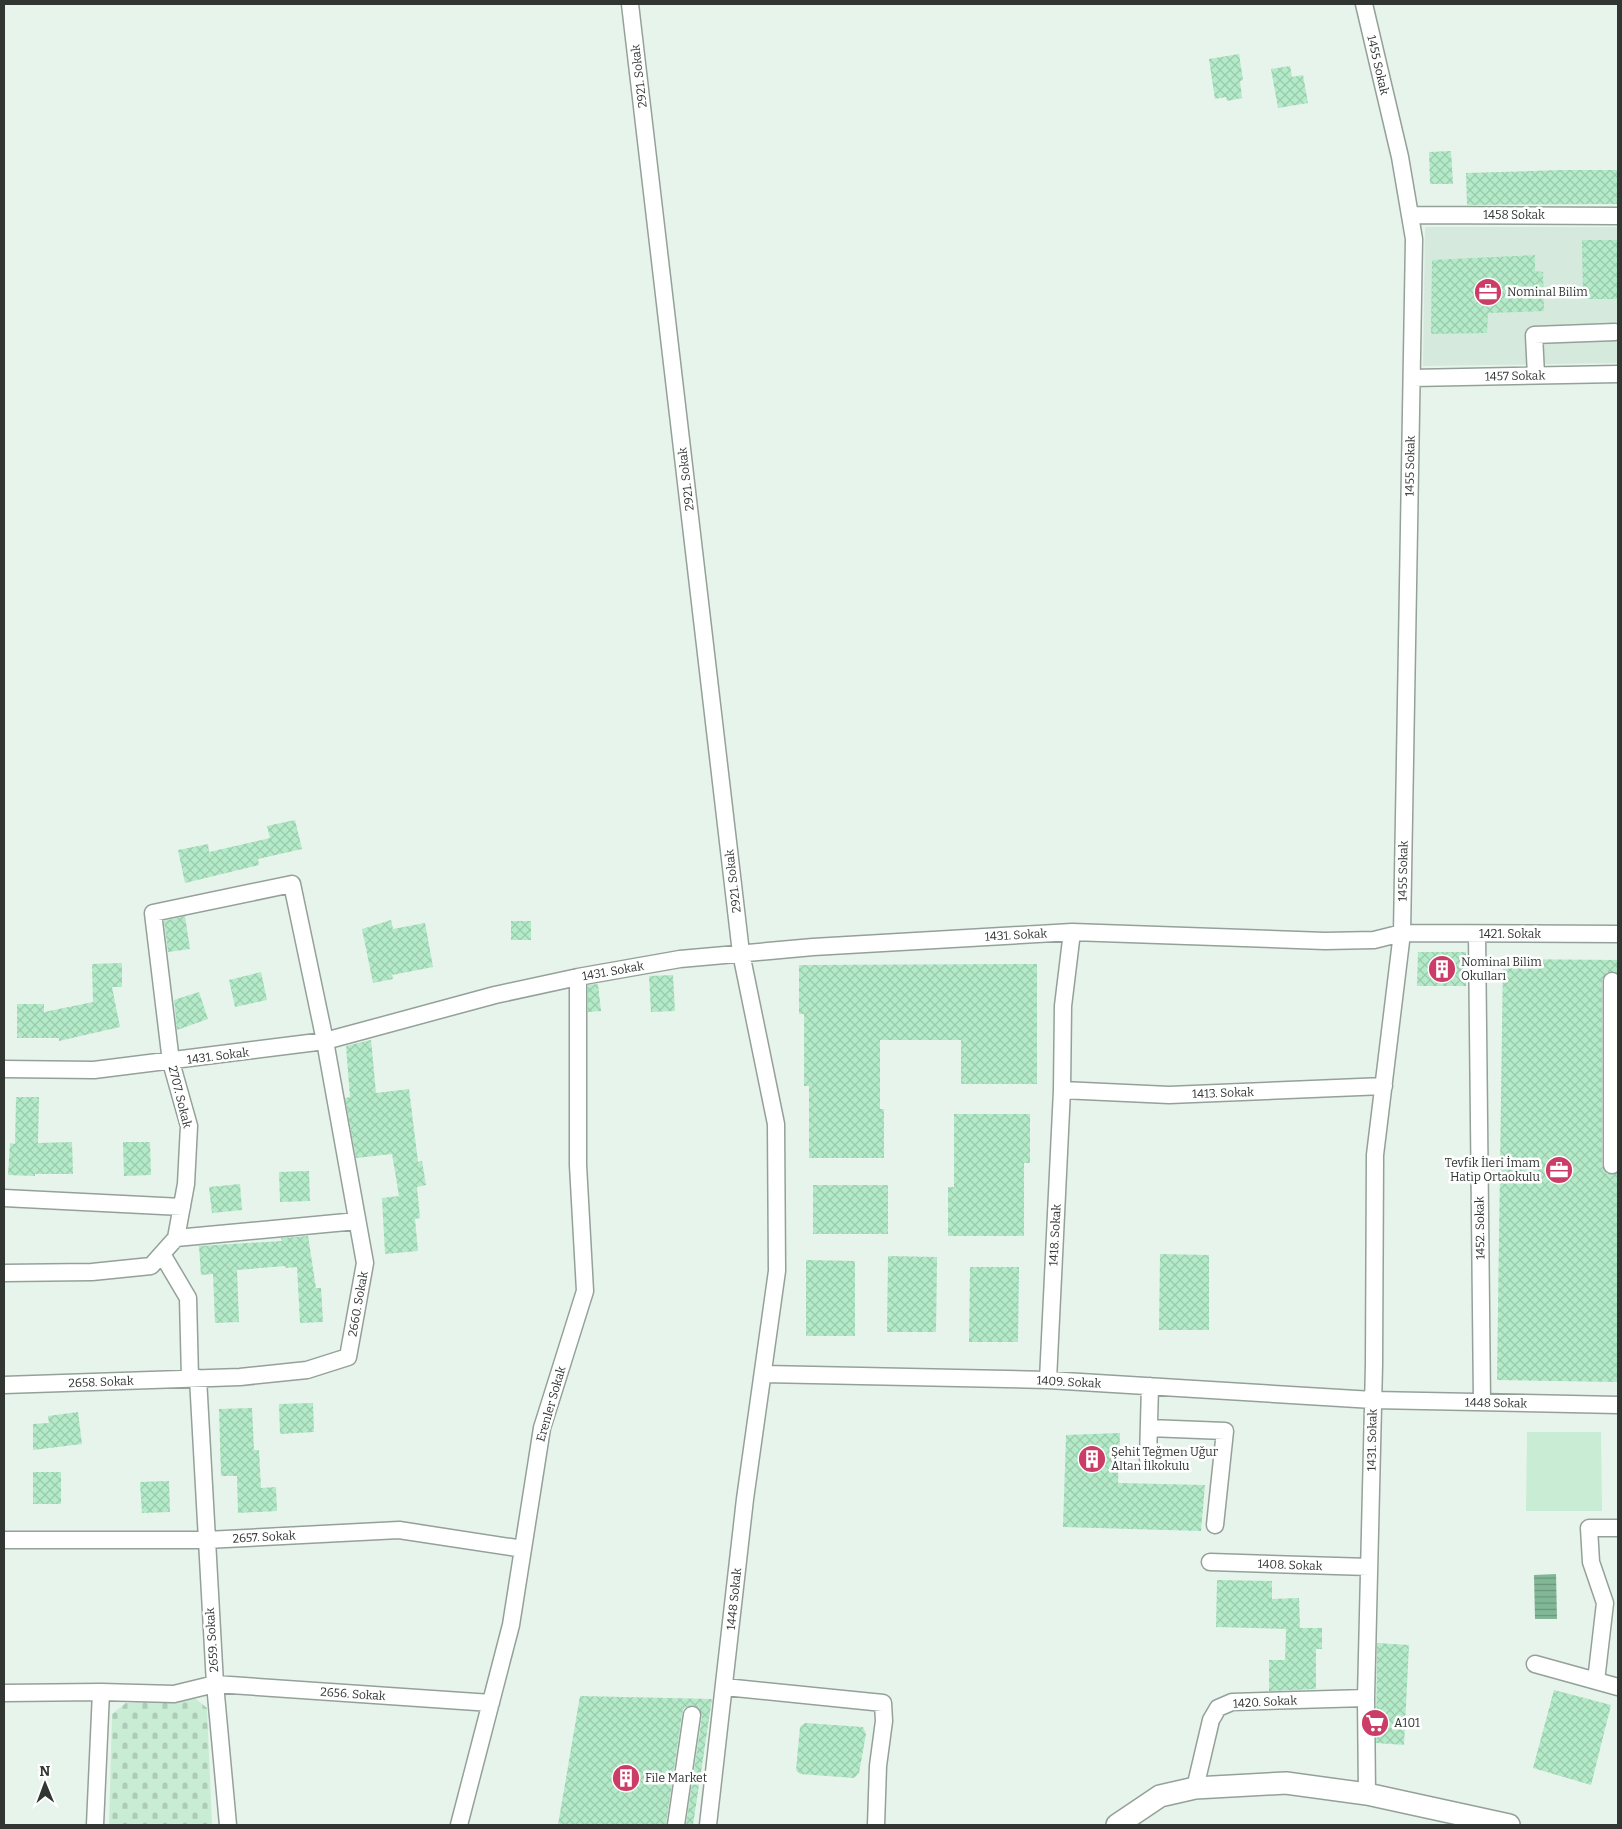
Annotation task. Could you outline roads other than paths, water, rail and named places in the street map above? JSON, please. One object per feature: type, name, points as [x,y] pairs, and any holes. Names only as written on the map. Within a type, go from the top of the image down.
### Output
[{"type":"main road","points":[[1117,1825],[1160,1796],[1195,1788],[1286,1783],[1367,1794],[1509,1825]]},
{"type":"street","name":"2921. Sokak","points":[[630,4],[741,953],[776,1124],[777,1271],[764,1374]]},
{"type":"street","name":"1455 Sokak","points":[[1364,4],[1400,157],[1414,240],[1402,934],[1384,1086]]},
{"type":"street","name":"1458 Sokak","points":[[1410,214],[1618,216]]},
{"type":"street","points":[[1536,375],[1534,335],[1615,332]]},
{"type":"street","name":"1457 Sokak","points":[[1412,378],[1618,374]]},
{"type":"street","name":"2660. Sokak","points":[[194,1378],[240,1377],[307,1370],[348,1357],[365,1263],[325,1041],[292,884]]},
{"type":"street","name":"2707. Sokak","points":[[176,1238],[186,1184],[189,1126],[171,1062],[153,913],[292,884]]},
{"type":"street","name":"1431. Sokak","points":[[4,1069],[94,1070],[171,1062],[325,1041],[495,995],[578,977],[680,959],[813,946],[1072,932],[1325,941],[1374,940],[1402,934]]},
{"type":"street","points":[[1062,1090],[1063,1006],[1072,932]]},
{"type":"street","name":"1421. Sokak","points":[[1402,934],[1618,934]]},
{"type":"street","name":"1452. Sokak","points":[[1477,934],[1482,1402]]},
{"type":"street","name":"Erenler Sokak","points":[[459,1825],[511,1625],[542,1428],[585,1291],[578,1165],[578,977]]},
{"type":"street","points":[[1612,981],[1616,1051],[1612,1165]]},
{"type":"street","name":"1431. Sokak","points":[[1367,1794],[1366,1698],[1373,1400],[1375,1155],[1384,1086]]},
{"type":"street","name":"1413. Sokak","points":[[1062,1090],[1169,1095],[1384,1086]]},
{"type":"street","name":"1418. Sokak","points":[[1048,1380],[1062,1090]]},
{"type":"street","points":[[4,1198],[182,1207]]},
{"type":"street","points":[[4,1273],[92,1272],[151,1266],[176,1238],[357,1221]]},
{"type":"street","name":"2659. Sokak","points":[[101,1692],[174,1694],[215,1684],[188,1298],[162,1254]]},
{"type":"street","name":"1448 Sokak","points":[[708,1825],[745,1499],[764,1374]]},
{"type":"street","name":"1409. Sokak","points":[[764,1374],[1048,1380],[1373,1400]]},
{"type":"street","name":"2658. Sokak","points":[[4,1385],[194,1378]]},
{"type":"street","points":[[1148,1459],[1150,1386]]},
{"type":"street","name":"1448 Sokak","points":[[1373,1400],[1618,1405]]},
{"type":"street","points":[[1149,1428],[1225,1431],[1215,1525]]},
{"type":"street","points":[[1596,1681],[1614,1604],[1592,1562],[1589,1528],[1618,1528]]},
{"type":"street","name":"2657. Sokak","points":[[4,1540],[206,1540],[399,1530],[523,1549]]},
{"type":"street","name":"1408. Sokak","points":[[1210,1562],[1369,1567]]},
{"type":"street","points":[[1535,1664],[1618,1687]]},
{"type":"street","points":[[215,1684],[228,1825]]},
{"type":"street","name":"2656. Sokak","points":[[215,1684],[491,1703]]},
{"type":"street","points":[[725,1687],[883,1703],[884,1721],[878,1766],[876,1825]]},
{"type":"street","points":[[4,1693],[101,1692],[94,1825]]},
{"type":"street","name":"1420. Sokak","points":[[1195,1788],[1211,1720],[1218,1708],[1232,1702],[1366,1698]]},
{"type":"street","points":[[676,1825],[692,1715]]},
{"type":"place","name":"Nominal Bilim","points":[[1488,292]]},
{"type":"place","name":"Nominal Bilim Okulları","points":[[1442,969]]},
{"type":"place","name":"Tevfik İleri İmam Hatip Ortaokulu","points":[[1559,1170]]},
{"type":"place","name":"Şehit Teğmen Uğur Altan İlkokulu","points":[[1092,1459]]},
{"type":"place","name":"A101","points":[[1375,1723]]},
{"type":"place","name":"File Market","points":[[626,1778]]}]
